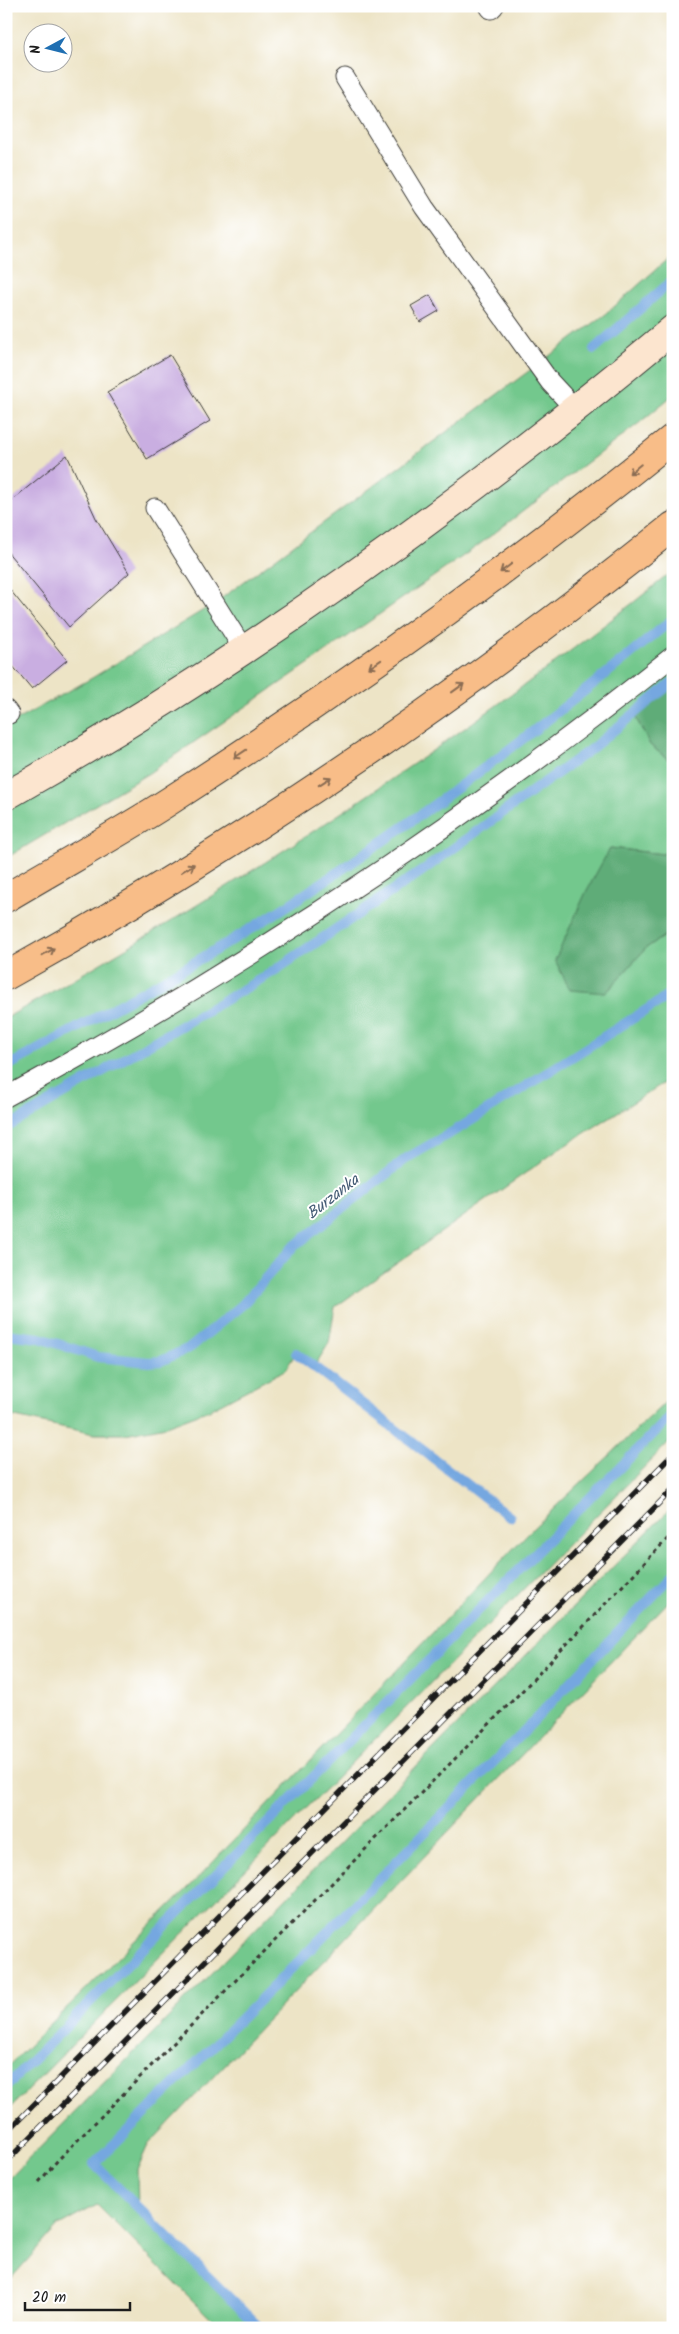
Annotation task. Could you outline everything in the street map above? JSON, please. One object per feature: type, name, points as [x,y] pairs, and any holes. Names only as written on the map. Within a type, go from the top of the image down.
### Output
[{"type":"highway","points":[[6,898],[170,801],[409,641],[592,503],[673,438]]},
{"type":"highway","points":[[6,976],[128,905],[335,774],[517,645],[673,526]]},
{"type":"street","points":[[6,796],[82,752],[244,650],[387,552],[576,410],[673,329]]},
{"type":"lane","points":[[489,6],[491,8],[494,6]]},
{"type":"lane","points":[[345,78],[424,207],[550,382],[576,410]]},
{"type":"lane","points":[[156,508],[244,650]]},
{"type":"lane","points":[[6,1097],[60,1068],[262,949],[408,853],[569,738],[673,656]]},
{"type":"path","points":[[39,2182],[65,2152],[522,1691],[673,1534]]},
{"type":"green space","points":[[673,254],[673,395],[638,424],[476,547],[314,660],[149,773],[6,858],[6,726],[92,678],[215,603],[606,314]]},
{"type":"green space","points":[[673,571],[673,682],[634,714],[650,745],[673,763],[673,848],[663,854],[610,848],[606,993],[646,948],[673,930],[673,1077],[558,1150],[335,1307],[329,1343],[314,1367],[296,1353],[285,1370],[209,1410],[166,1426],[125,1434],[94,1434],[6,1415],[6,1018],[179,916],[348,808],[513,693]]},
{"type":"green space","points":[[673,682],[673,763],[650,745],[634,714]]},
{"type":"green space","points":[[610,848],[663,854],[673,848],[673,930],[646,948],[606,993],[570,990],[555,960],[586,892]]},
{"type":"green space","points":[[673,1395],[673,1438],[6,2112],[6,2068],[192,1884],[529,1532]]},
{"type":"green space","points":[[673,1506],[673,1597],[148,2145],[137,2170],[138,2207],[260,2328],[220,2328],[97,2205],[57,2227],[6,2284],[6,2182]]},
{"type":"building","points":[[430,295],[439,311],[420,322],[411,306]]},
{"type":"building","points":[[170,355],[210,421],[147,459],[107,392]]},
{"type":"building","points":[[67,455],[96,518],[129,573],[69,627],[6,550],[6,505]]},
{"type":"building","points":[[6,585],[67,660],[32,689],[6,658]]},
{"type":"waterway","points":[[594,349],[673,280]]},
{"type":"waterway","points":[[6,1067],[221,947],[340,871],[486,767],[673,619]]},
{"type":"waterway","points":[[6,1128],[271,973],[422,871],[591,749],[673,682]]},
{"type":"waterway","name":"Burzanka","points":[[6,1334],[40,1338],[98,1357],[149,1362],[161,1361],[191,1347],[242,1305],[292,1248],[407,1158],[461,1127],[662,1000],[673,991]]},
{"type":"waterway","points":[[296,1353],[510,1517]]},
{"type":"waterway","points":[[6,2087],[673,1414]]},
{"type":"waterway","points":[[260,2328],[94,2164],[300,1960],[525,1730],[673,1575]]},
{"type":"railway","points":[[6,2133],[673,1454]]},
{"type":"railway","points":[[6,2162],[673,1489]]}]
